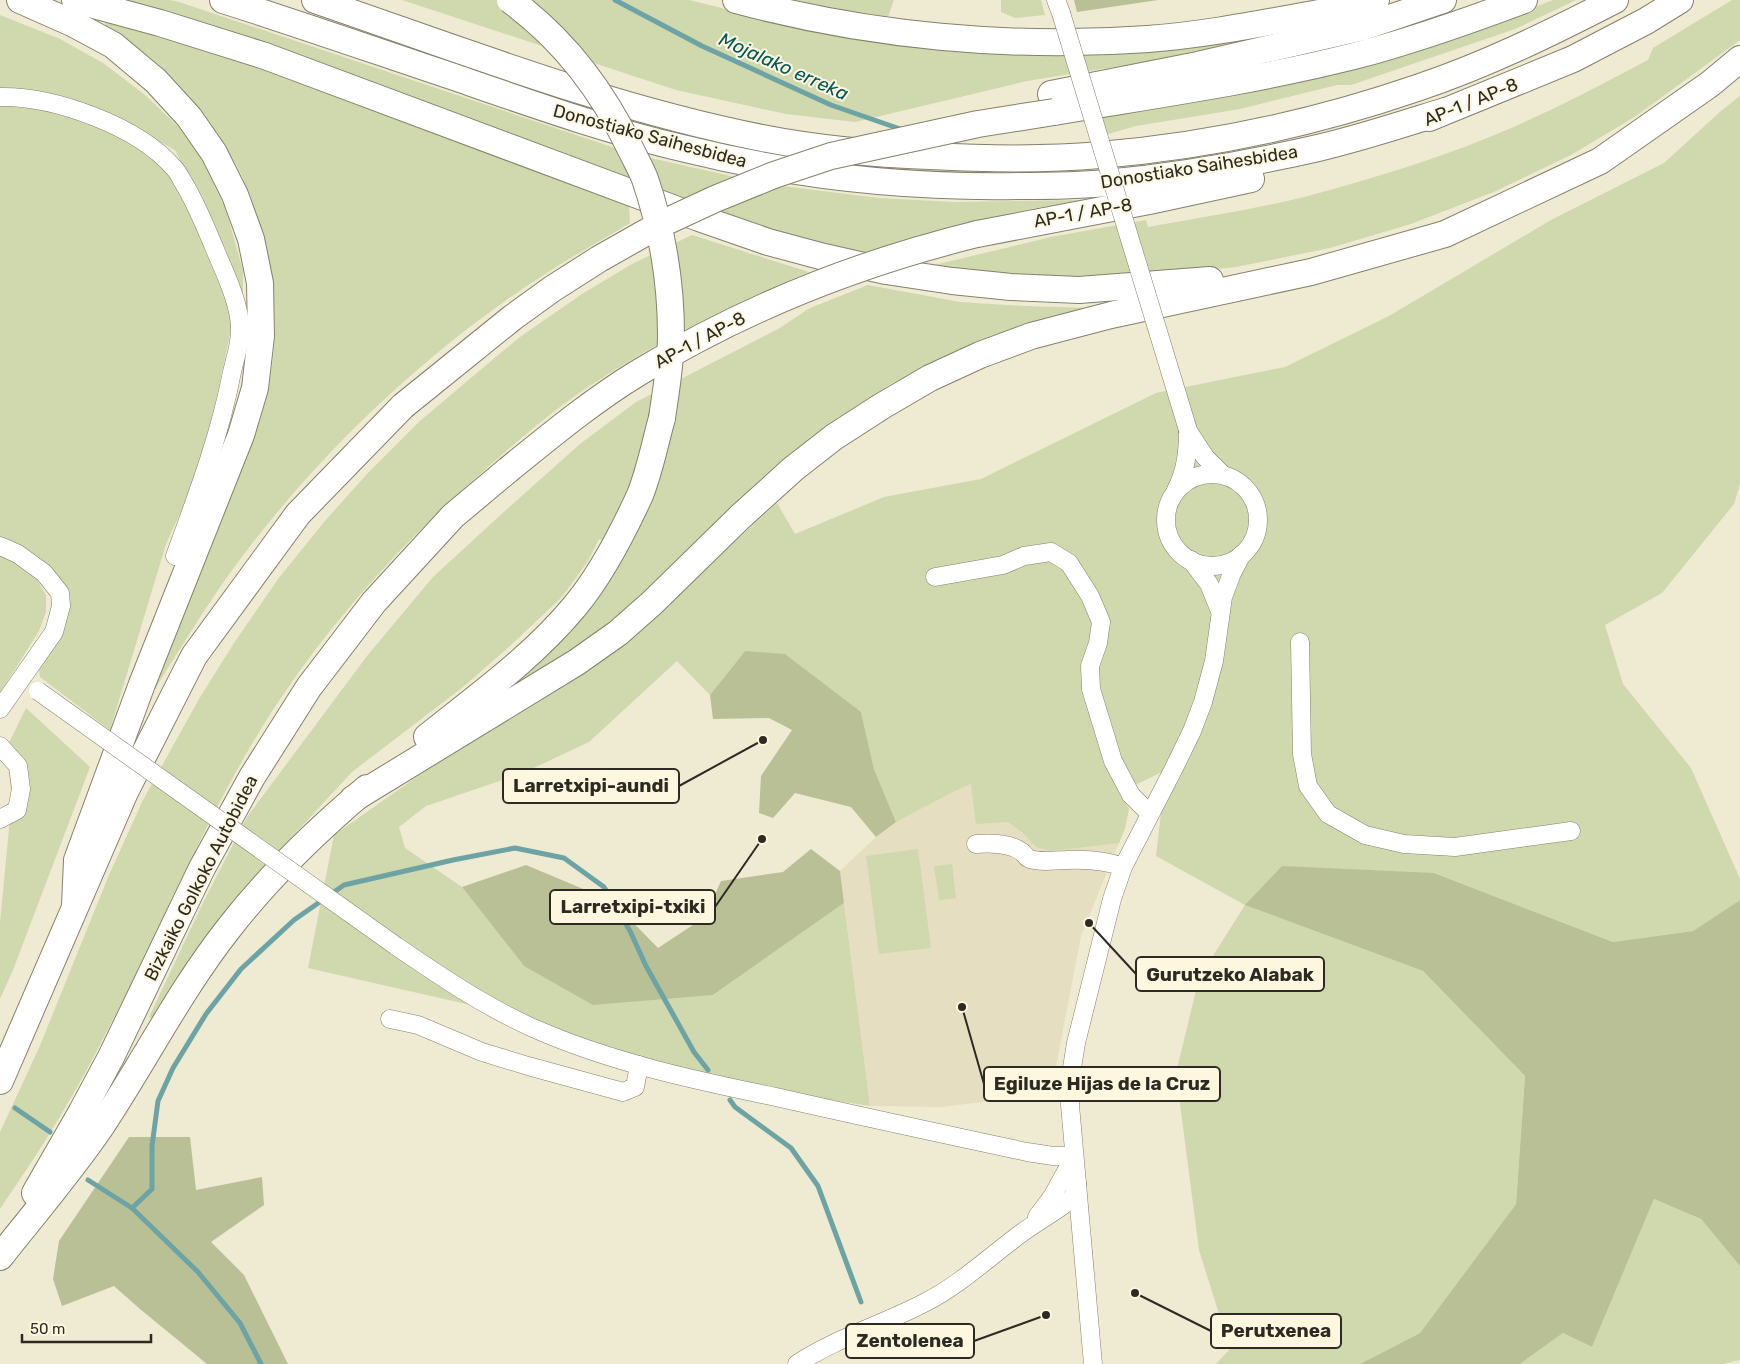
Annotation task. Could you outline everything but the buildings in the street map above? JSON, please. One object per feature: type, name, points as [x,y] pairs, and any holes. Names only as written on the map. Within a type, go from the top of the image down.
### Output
[{"type":"highway","points":[[20,0],[72,23],[113,46],[156,80],[188,117],[214,153],[235,195],[251,239],[260,282],[261,336],[255,388],[240,435],[142,684],[78,860],[75,906]]},
{"type":"highway","points":[[75,0],[160,23],[265,56],[582,175],[768,242],[878,269],[992,286],[1079,290],[1311,272]]},
{"type":"highway","name":"Donostiako Saihesbidea","points":[[223,0],[514,98],[685,149],[751,164],[819,175],[895,183],[971,187],[1047,186],[1104,183],[1161,176],[1230,166],[1321,147],[1445,111]]},
{"type":"highway","name":"Donostiako Saihesbidea","points":[[315,0],[514,68],[630,105],[698,124],[762,138],[829,149],[899,155],[974,158],[1047,158],[1100,155],[1225,139],[1291,125],[1418,88],[1548,35],[1615,0]]},
{"type":"highway","points":[[0,1256],[62,1180],[100,1128],[194,978],[228,929],[265,884],[307,840],[353,799],[491,686],[547,636],[575,606],[600,572],[640,494],[662,418],[669,374],[671,336],[669,293],[662,242],[644,178],[624,137],[599,93],[572,57],[534,18],[510,0]]},
{"type":"highway","points":[[736,0],[820,19],[896,31],[1016,42],[1095,42],[1194,34],[1354,7],[1376,0]]},
{"type":"highway","points":[[0,1082],[125,792],[194,656],[298,514],[403,406],[512,318],[599,259],[660,225],[715,199],[774,175],[904,131],[1053,103],[1198,65],[1363,27],[1443,0]]},
{"type":"highway","points":[[1053,103],[1215,85],[1353,56],[1407,42],[1524,0]]},
{"type":"highway","name":"AP-1 / AP-8","points":[[508,470],[597,401],[629,379],[678,349],[728,323],[790,296],[882,261],[931,245],[1264,176],[1358,150],[1445,111],[1573,59],[1646,21],[1680,0]]},
{"type":"highway","points":[[353,799],[446,741],[528,694],[584,658],[652,603],[740,517],[793,469],[834,437],[930,378],[980,355],[1031,336],[1111,315],[1311,272],[1445,234],[1600,161],[1710,84],[1740,59]]},
{"type":"highway","name":"Bizkaiko Golkoko Autobidea","points":[[0,1252],[81,1113],[111,1057],[202,868],[252,777],[309,687],[374,602],[447,523],[508,470]]},
{"type":"street","points":[[1058,7],[1188,430],[1205,457],[1223,475]]},
{"type":"street","points":[[0,97],[20,97],[48,102],[86,113],[130,134],[160,153],[176,169],[196,205],[222,267],[240,316],[240,333],[229,390],[208,464],[175,556]]},
{"type":"street","points":[[1188,430],[1187,460],[1184,472],[1168,507],[1166,521],[1168,535],[1175,547],[1185,557],[1209,565],[1232,561],[1242,554]]},
{"type":"street","points":[[1092,1364],[1070,1105],[1071,1074],[1076,1043],[1110,907],[1124,867],[1192,731],[1203,702],[1214,661],[1220,613],[1228,582],[1242,554],[1251,543],[1256,530],[1258,516],[1254,502],[1247,490],[1236,480],[1223,475],[1209,474],[1195,477],[1183,484],[1173,494]]},
{"type":"street","points":[[0,546],[18,554],[44,573],[60,593],[61,606],[54,632],[0,710]]},
{"type":"street","points":[[935,577],[1003,565],[1024,556],[1051,552],[1069,563],[1090,596],[1101,622],[1098,643],[1090,666],[1091,689],[1113,761],[1131,796],[1150,814]]},
{"type":"street","points":[[1191,560],[1209,584],[1220,613]]},
{"type":"street","points":[[1300,642],[1302,754],[1308,786],[1328,814],[1365,835],[1404,844],[1455,847],[1571,830]]},
{"type":"street","points":[[21,679],[396,946],[487,1006],[533,1028],[585,1048],[639,1065],[702,1081],[1027,1152],[1052,1156],[1074,1156]]},
{"type":"street","points":[[0,746],[18,766],[21,789],[17,810],[0,819]]},
{"type":"street","points":[[976,844],[991,843],[1011,848],[1022,851],[1029,859],[1046,862],[1099,860],[1124,867]]},
{"type":"street","points":[[390,1019],[418,1025],[482,1052],[622,1092],[635,1087],[639,1065]]},
{"type":"street","points":[[1023,1232],[1052,1197],[1074,1156]]},
{"type":"street","points":[[797,1364],[827,1346],[926,1302],[968,1275],[1023,1232],[1070,1200],[1074,1195],[1077,1183]]},
{"type":"shaded area","points":[[1007,768],[1129,809],[1125,828],[1081,936],[1054,1077],[1055,1093],[942,1107],[870,1106],[840,871],[876,837],[896,822],[951,793]]},
{"type":"green space","points":[[114,0],[170,0],[179,2],[633,154],[766,184],[879,198],[954,202],[1084,200],[1025,210],[966,225],[858,258],[777,236]]},
{"type":"green space","points":[[402,0],[689,0],[778,22],[846,35],[1294,30],[1145,62],[1027,81],[855,122],[786,114],[676,90]]},
{"type":"green space","points":[[787,0],[894,0],[888,17]]},
{"type":"green space","points":[[1001,0],[1041,0],[1045,15],[1015,18],[1001,12]]},
{"type":"green space","points":[[1074,0],[1158,0],[1077,12]]},
{"type":"green space","points":[[1553,0],[1576,0],[1515,29],[1351,85],[1337,85],[1240,109],[1136,126],[1101,136],[1097,117],[1488,25]]},
{"type":"green space","points":[[1732,0],[1740,0],[1740,40],[1636,116],[1571,155],[1496,191],[1411,224],[1330,248],[1236,267],[1142,277],[1087,280],[922,268],[1051,237],[1146,220],[1148,227],[1263,206],[1308,196],[1376,177],[1465,147],[1562,104],[1648,60],[1653,48]]},
{"type":"green space","points":[[0,15],[60,39],[103,63],[145,95],[184,132],[201,158],[226,210],[243,271],[243,312],[217,232],[175,150],[109,114],[57,95],[18,89],[0,91]]},
{"type":"green space","points":[[106,20],[222,55],[629,206],[630,223],[550,271],[493,310],[448,344],[362,420],[284,504],[249,548],[208,605],[155,689],[153,689],[241,472],[260,420],[272,366],[275,318],[270,268],[265,244],[250,196],[233,158],[180,86],[154,61],[105,26]]},
{"type":"green space","points":[[1740,96],[1740,484],[1734,504],[1662,593],[1605,625],[1623,684],[1691,768],[1740,879],[1740,900],[1693,931],[1613,942],[1434,873],[1246,905],[1423,971],[1525,1076],[1516,1204],[1420,1333],[1360,1364],[1216,1364],[1230,1349],[1199,1250],[1176,1073],[1199,978],[1245,905],[1156,856],[1166,770],[1119,793],[1129,809],[1125,828],[1119,843],[1051,851],[1036,847],[1023,833],[1008,822],[976,824],[971,784],[896,822],[874,769],[861,712],[745,651],[710,695],[677,661],[589,742],[523,773],[426,806],[399,827],[405,848],[462,887],[524,966],[713,995],[844,903],[870,1106],[710,1081],[497,1011],[308,968],[334,835],[438,762],[573,680],[659,611],[777,503],[795,534],[884,497],[981,479],[1156,393],[1285,367],[1389,316],[1551,220],[1664,163]]},
{"type":"green space","points":[[0,105],[35,106],[94,123],[161,160],[204,228],[233,319],[203,463],[166,544],[110,730],[40,677],[38,661],[67,608],[0,540]]},
{"type":"green space","points":[[692,235],[809,272],[696,324],[614,370],[575,396],[524,436],[453,499],[386,566],[355,601],[297,675],[246,754],[210,820],[86,1071],[45,1141],[0,1209],[0,1132],[39,1048],[109,875],[143,800],[199,699],[234,643],[278,579],[324,522],[367,474],[420,421],[520,337],[582,294],[632,264]]},
{"type":"green space","points":[[868,285],[960,302],[1092,308],[1029,324],[958,350],[891,384],[828,424],[670,566],[621,615],[590,639],[509,693],[505,689],[625,547],[599,539],[588,561],[562,597],[463,687],[352,772],[251,881],[154,1020],[149,1017],[204,901],[247,817],[367,656],[433,577],[580,444],[636,402],[778,329],[810,308]]},
{"type":"green space","points":[[0,552],[34,575],[46,595],[46,612],[39,631],[0,693]]},
{"type":"green space","points":[[745,651],[785,654],[861,712],[874,769],[896,822],[876,837],[851,807],[795,793],[773,818],[759,813],[761,776],[792,730],[769,718],[713,719],[710,695]]},
{"type":"green space","points":[[26,708],[90,767],[13,970],[0,999],[0,922],[12,798],[6,749]]},
{"type":"green space","points":[[811,849],[840,871],[844,903],[713,995],[593,1005],[524,966],[462,887],[526,865],[612,901],[658,948],[705,917],[721,881],[783,872]]},
{"type":"green space","points":[[918,849],[931,948],[879,954],[866,856]]},
{"type":"green space","points":[[952,864],[956,898],[939,900],[934,866]]},
{"type":"green space","points":[[1282,866],[1434,873],[1613,942],[1693,931],[1740,900],[1740,1266],[1701,1219],[1654,1199],[1592,1347],[1563,1333],[1520,1364],[1360,1364],[1420,1333],[1516,1204],[1525,1076],[1423,971],[1245,905]]},
{"type":"green space","points":[[129,1137],[190,1137],[196,1190],[262,1177],[264,1205],[211,1242],[244,1275],[288,1364],[207,1364],[114,1286],[62,1306],[53,1279],[59,1241]]},
{"type":"green space","points":[[1654,1199],[1701,1219],[1740,1266],[1740,1360],[1723,1364],[1520,1364],[1563,1333],[1592,1347]]},
{"type":"waterway","name":"Mojalako erreka","points":[[615,0],[702,46],[831,105],[903,130]]},
{"type":"waterway","points":[[132,1208],[152,1189],[152,1146],[158,1101],[173,1068],[206,1014],[241,969],[294,920],[344,885],[515,848],[564,858],[604,887],[630,931],[646,966],[694,1052],[708,1070]]},
{"type":"waterway","points":[[730,1100],[735,1107],[791,1148],[818,1186],[861,1302]]},
{"type":"waterway","points":[[15,1108],[50,1132]]},
{"type":"waterway","points":[[88,1180],[132,1208],[198,1272],[240,1323],[261,1364]]},
{"type":"place","name":"Larretxipi-aundi","points":[[763,740]]},
{"type":"place","name":"Larretxipi-txiki","points":[[762,839]]},
{"type":"place","name":"Gurutzeko Alabak","points":[[1089,923]]},
{"type":"place","name":"Egiluze Hijas de la Cruz","points":[[962,1007]]},
{"type":"place","name":"Perutxenea","points":[[1135,1293]]},
{"type":"place","name":"Zentolenea","points":[[1046,1315]]}]
